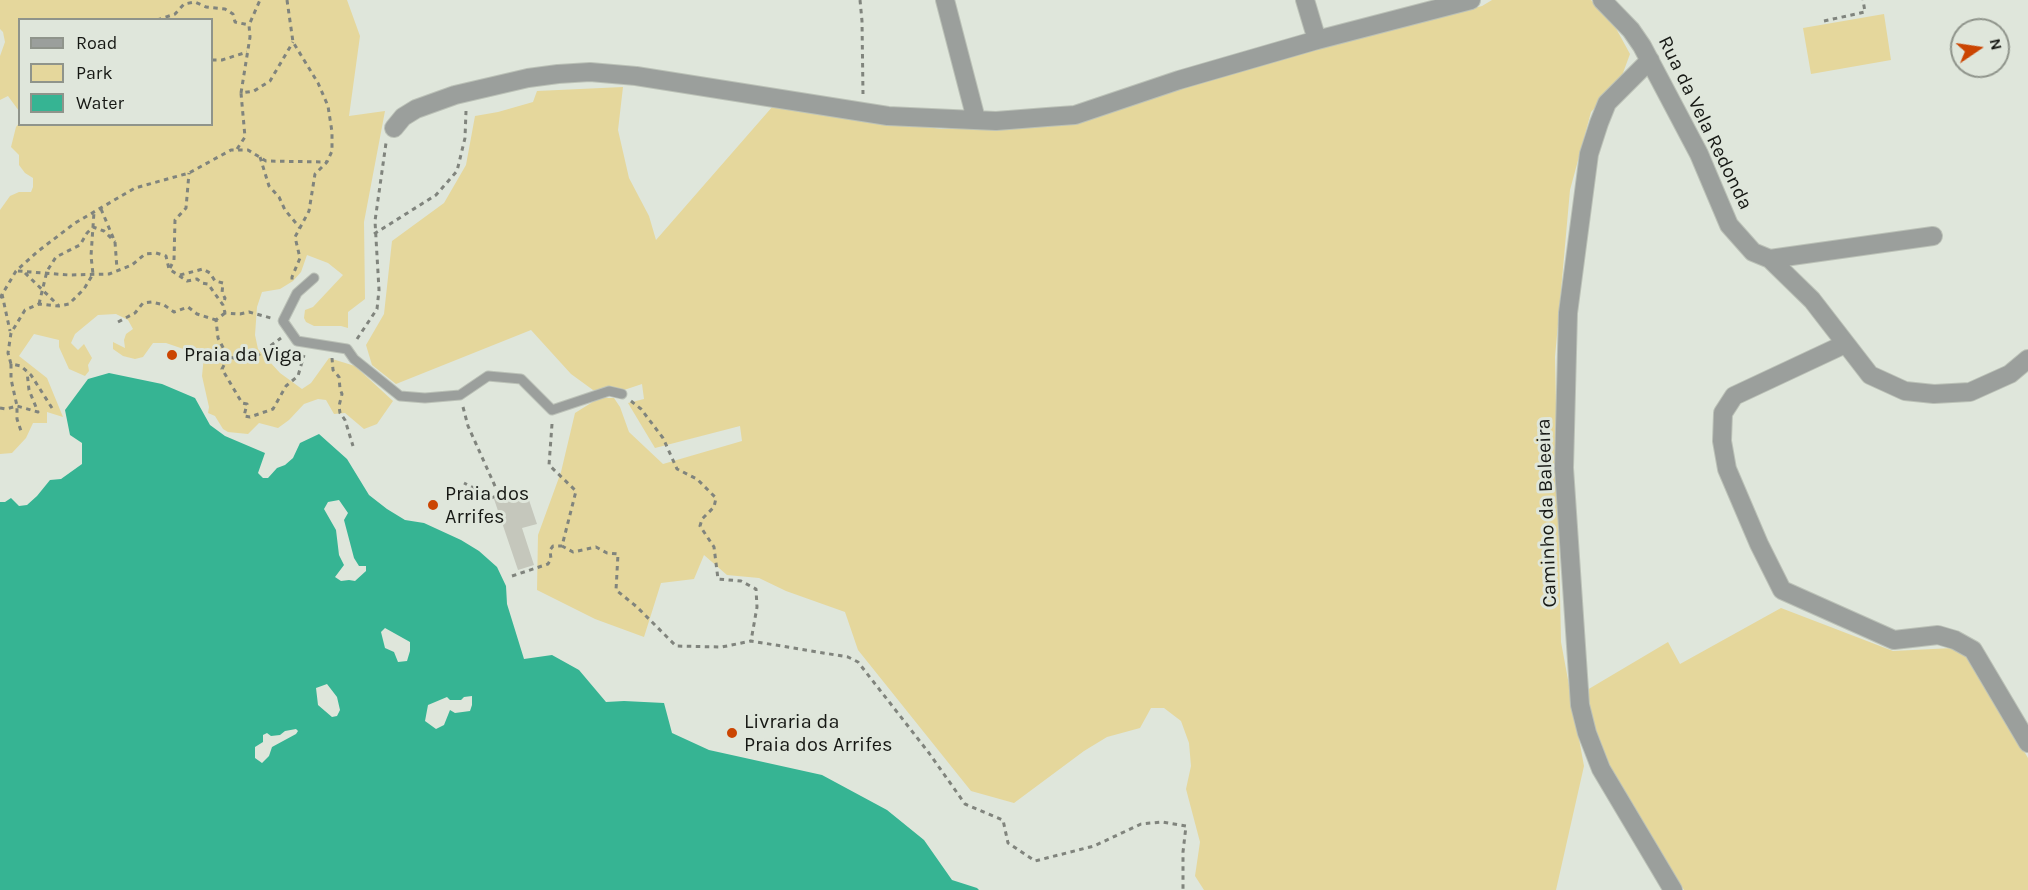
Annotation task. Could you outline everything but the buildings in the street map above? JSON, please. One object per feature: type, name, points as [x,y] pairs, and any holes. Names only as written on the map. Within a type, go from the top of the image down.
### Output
[{"type":"street","points":[[945,0],[976,119]]},
{"type":"street","points":[[1305,0],[1317,40]]},
{"type":"street","points":[[394,128],[403,117],[416,109],[466,92],[558,74],[617,73],[888,116],[996,121],[1075,115],[1179,80],[1317,40],[1471,0]]},
{"type":"street","name":"Rua da Vela Redonda","points":[[1602,0],[1631,30],[1650,60],[1699,154],[1729,225],[1753,252],[1770,259],[1812,300],[1869,375],[1905,391],[1934,394],[1970,392],[2010,374],[2028,358]]},
{"type":"street","name":"Caminho da Baleeira","points":[[1650,60],[1607,104],[1589,154],[1568,313],[1564,468],[1580,705],[1587,733],[1601,769],[1673,890]]},
{"type":"street","points":[[1770,259],[1933,236]]},
{"type":"street","points":[[1845,344],[1734,396],[1723,413],[1722,441],[1727,469],[1759,544],[1782,590],[1894,640],[1938,635],[1955,640],[1972,650],[2028,743]]},
{"type":"lane","points":[[314,278],[297,293],[283,321],[290,332],[297,341],[347,349],[354,359],[400,396],[425,398],[460,395],[488,376],[521,379],[552,410],[609,391],[622,394]]},
{"type":"path","points":[[236,150],[245,137],[241,93],[250,38],[249,25],[260,0]]},
{"type":"path","points":[[287,0],[293,42],[318,83],[328,106],[332,142],[332,151],[327,162],[315,174],[309,211],[295,237],[300,258],[292,277],[297,293]]},
{"type":"path","points":[[860,0],[863,111]]},
{"type":"path","points":[[1824,21],[1865,12],[1863,0]]},
{"type":"path","points":[[163,18],[175,14],[184,4],[195,2],[206,7],[225,9],[232,14],[235,22],[249,25]]},
{"type":"path","points":[[241,93],[254,91],[270,81],[293,42]]},
{"type":"path","points":[[213,60],[222,60],[248,52]]},
{"type":"path","points":[[374,234],[436,195],[457,171],[465,138],[466,92]]},
{"type":"path","points":[[347,349],[361,335],[377,309],[379,290],[374,234],[386,144],[394,128]]},
{"type":"path","points":[[11,333],[1,296],[16,271],[75,223],[135,188],[189,173],[231,150],[248,150],[266,161],[327,162]]},
{"type":"path","points":[[259,156],[269,186],[300,228]]},
{"type":"path","points":[[169,269],[174,260],[175,220],[186,208],[189,173]]},
{"type":"path","points":[[101,209],[115,242],[117,270]]},
{"type":"path","points":[[22,434],[17,419],[8,353],[11,333],[25,310],[39,304],[59,306],[75,300],[93,274],[91,256],[94,212]]},
{"type":"path","points":[[93,227],[104,231],[115,242]]},
{"type":"path","points":[[39,304],[47,273],[56,256],[80,245],[93,227]]},
{"type":"path","points":[[16,271],[109,274],[132,265],[145,254],[156,253],[166,256],[169,269],[188,281],[197,279],[208,284],[223,305],[225,313]]},
{"type":"path","points":[[180,275],[203,269],[210,273],[215,281],[224,283],[223,305]]},
{"type":"path","points":[[24,272],[59,306]]},
{"type":"path","points":[[118,322],[135,313],[143,303],[152,302],[164,305],[174,312],[188,307],[197,314],[216,320]]},
{"type":"path","points":[[216,320],[225,313],[249,312],[283,321]]},
{"type":"path","points":[[216,320],[218,338],[228,357]]},
{"type":"path","points":[[228,357],[250,361],[290,332]]},
{"type":"path","points":[[228,357],[222,369],[242,403],[248,404],[244,416],[250,417],[273,409],[286,386],[298,376],[308,343]]},
{"type":"path","points":[[332,360],[333,369],[339,377],[339,389],[342,394],[339,413],[345,420],[354,446]]},
{"type":"path","points":[[11,364],[21,366],[27,371],[52,408]]},
{"type":"path","points":[[0,408],[6,409],[16,405],[38,412],[29,390],[27,371]]},
{"type":"path","points":[[622,394],[640,409],[663,438],[677,469],[697,479],[716,498],[714,507],[702,519],[700,526],[714,547],[718,579],[741,581],[756,589],[757,607],[751,641]]},
{"type":"path","points":[[460,395],[468,426],[499,495],[486,500],[482,492],[464,483]]},
{"type":"path","points":[[552,410],[549,465],[576,490],[562,546]]},
{"type":"path","points":[[512,576],[548,564],[551,559],[550,550],[553,546],[562,546],[573,552],[596,547],[607,553],[618,554],[616,590],[637,607],[676,646],[722,647],[751,641],[848,657],[858,662],[929,753],[965,804],[1003,820],[1008,843],[1035,861],[1094,846],[1141,824],[1162,822],[1186,826],[1183,890]]},
{"type":"green space","points":[[0,0],[347,0],[360,36],[349,116],[385,111],[364,222],[365,299],[348,312],[348,328],[314,326],[306,322],[305,310],[313,307],[343,275],[328,263],[307,255],[301,272],[293,281],[280,289],[262,292],[257,307],[255,335],[258,349],[280,373],[302,389],[311,383],[329,358],[355,366],[393,401],[377,424],[364,429],[345,413],[334,414],[326,400],[318,399],[304,404],[278,428],[259,423],[248,434],[228,432],[223,429],[215,416],[208,413],[209,407],[202,376],[204,356],[166,343],[153,343],[143,357],[135,359],[123,356],[113,349],[113,342],[125,348],[126,334],[133,329],[128,320],[116,314],[98,315],[75,334],[71,343],[78,350],[84,344],[92,358],[88,365],[89,371],[85,376],[69,369],[59,347],[59,340],[34,334],[19,356],[47,378],[63,417],[47,412],[47,423],[33,423],[26,438],[12,453],[0,454],[0,210],[10,196],[19,192],[31,192],[33,187],[33,178],[19,165],[19,155],[11,147],[16,127],[18,124],[213,126],[213,18],[18,18],[18,110],[8,96],[0,100],[0,56],[5,42],[0,29]]},
{"type":"green space","points":[[1492,0],[1591,0],[1612,21],[1630,54],[1620,81],[1591,112],[1570,190],[1555,357],[1561,642],[1584,766],[1556,890],[1204,890],[1195,876],[1200,842],[1186,789],[1191,766],[1189,743],[1181,721],[1164,708],[1151,708],[1140,728],[1107,737],[1084,751],[1014,803],[971,791],[858,650],[845,612],[786,591],[759,578],[727,575],[704,555],[694,579],[661,583],[644,637],[595,619],[537,590],[538,535],[561,472],[575,413],[599,398],[614,398],[620,407],[629,432],[663,464],[742,441],[740,426],[655,448],[628,403],[644,399],[642,384],[624,390],[593,390],[571,374],[531,330],[396,384],[372,365],[366,345],[384,314],[392,241],[444,203],[466,165],[475,116],[533,102],[537,91],[623,87],[618,130],[629,178],[649,216],[656,240],[773,106],[941,129],[1078,124],[1182,85],[1482,6]]},
{"type":"green space","points":[[1884,14],[1891,60],[1811,74],[1803,28]]},
{"type":"green space","points":[[1781,608],[1893,651],[1953,648],[1967,655],[2028,758],[2028,890],[1684,890],[1602,758],[1594,732],[1587,690],[1668,642],[1680,664]]},
{"type":"water","points":[[109,373],[162,384],[195,398],[210,425],[225,436],[265,453],[258,473],[263,478],[268,478],[277,468],[293,458],[300,443],[319,434],[347,459],[369,495],[387,509],[405,520],[424,523],[461,540],[479,551],[497,567],[506,586],[507,604],[524,659],[552,655],[579,670],[606,702],[664,703],[672,733],[709,750],[822,775],[887,810],[924,840],[952,880],[979,890],[0,890],[0,502],[11,498],[19,506],[27,505],[50,480],[61,479],[82,464],[82,443],[70,435],[65,410],[88,379]],"holes":[[[339,500],[348,513],[344,520],[354,558],[359,566],[366,566],[366,571],[355,581],[341,581],[335,577],[344,565],[339,555],[336,530],[324,509],[328,502]],[[385,628],[410,642],[407,661],[398,662],[394,652],[385,648],[381,632]],[[327,684],[337,697],[340,710],[337,716],[332,717],[318,705],[316,688]],[[472,696],[470,711],[455,713],[450,710],[444,725],[436,729],[425,721],[428,705],[447,697],[450,700],[461,700]],[[296,729],[298,731],[272,747],[269,756],[262,763],[255,758],[255,747],[263,742],[263,735],[267,733],[271,736],[280,735],[285,731]]]},
{"type":"place","name":"Praia da Viga","points":[[172,355]]},
{"type":"place","name":"Praia dos Arrifes","points":[[433,505]]},
{"type":"place","name":"Livraria da Praia dos Arrifes","points":[[732,733]]}]
